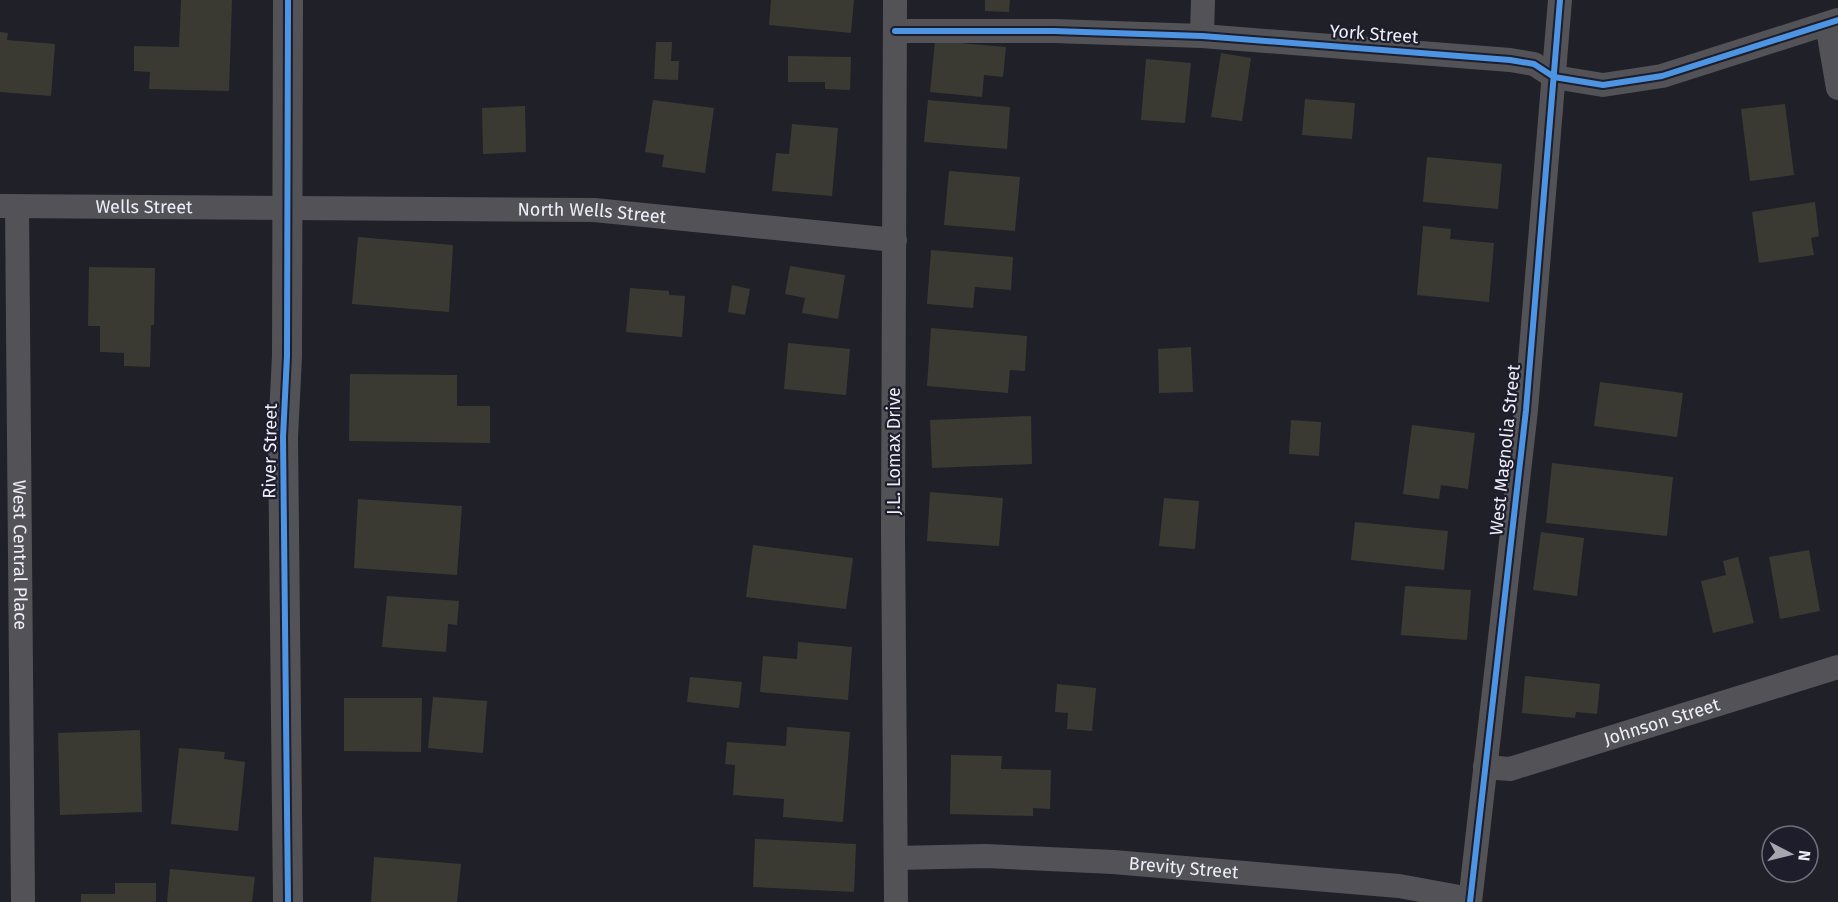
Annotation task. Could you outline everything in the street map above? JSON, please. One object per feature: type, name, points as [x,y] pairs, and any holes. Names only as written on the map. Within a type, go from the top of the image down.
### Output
[{"type":"street","name":"River Street","points":[[288,0],[287,356],[283,437],[288,902]]},
{"type":"street","name":"J.L. Lomax Drive","points":[[895,0],[893,534],[896,902]]},
{"type":"street","points":[[1202,36],[1203,0]]},
{"type":"street","name":"West Magnolia Street","points":[[1470,900],[1526,410],[1560,0]]},
{"type":"street","name":"York Street","points":[[895,31],[1054,31],[1202,36],[1510,60],[1534,64],[1554,77],[1603,85],[1662,76],[1833,22]]},
{"type":"street","points":[[1833,22],[1838,88]]},
{"type":"street","name":"Wells Street","points":[[8,207],[287,208]]},
{"type":"street","name":"West Central Place","points":[[8,207],[23,902]]},
{"type":"street","name":"North Wells Street","points":[[287,208],[594,210],[895,240]]},
{"type":"street","name":"Johnson Street","points":[[1485,767],[1510,769],[1838,667]]},
{"type":"street","name":"Brevity Street","points":[[896,858],[985,856],[1113,862],[1399,886],[1470,900]]},
{"type":"building","points":[[181,0],[232,0],[229,91],[149,89],[150,72],[134,71],[134,46],[179,47]]},
{"type":"building","points":[[771,0],[854,0],[851,33],[769,25]]},
{"type":"building","points":[[985,0],[1010,0],[1009,12],[985,11]]},
{"type":"building","points":[[0,32],[8,33],[7,40],[55,44],[51,96],[0,92]]},
{"type":"building","points":[[935,41],[1006,47],[1003,77],[984,75],[982,97],[930,92]]},
{"type":"building","points":[[656,42],[672,42],[671,61],[679,61],[678,80],[654,79]]},
{"type":"building","points":[[1221,53],[1251,58],[1242,121],[1211,117]]},
{"type":"building","points":[[788,56],[851,57],[850,90],[825,89],[825,82],[788,82]]},
{"type":"building","points":[[1146,59],[1191,63],[1185,123],[1141,120]]},
{"type":"building","points":[[1305,99],[1355,103],[1352,139],[1302,135]]},
{"type":"building","points":[[653,100],[714,108],[705,173],[662,167],[664,155],[645,152]]},
{"type":"building","points":[[928,100],[1010,107],[1007,149],[924,142]]},
{"type":"building","points":[[1785,104],[1794,175],[1750,181],[1741,109]]},
{"type":"building","points":[[525,106],[526,152],[483,154],[482,108]]},
{"type":"building","points":[[792,124],[838,128],[832,196],[772,191],[776,153],[789,154]]},
{"type":"building","points":[[1427,157],[1502,164],[1498,209],[1423,202]]},
{"type":"building","points":[[949,171],[1020,177],[1015,231],[944,225]]},
{"type":"building","points":[[1815,202],[1819,236],[1811,238],[1814,255],[1759,263],[1752,212]]},
{"type":"building","points":[[1423,226],[1451,229],[1450,239],[1494,243],[1489,302],[1417,295]]},
{"type":"building","points":[[358,237],[453,245],[449,312],[352,304]]},
{"type":"building","points":[[931,250],[1013,257],[1011,290],[975,287],[973,308],[927,304]]},
{"type":"building","points":[[790,266],[845,275],[838,319],[802,313],[805,298],[785,294]]},
{"type":"building","points":[[89,267],[155,268],[154,325],[151,325],[150,367],[124,366],[124,353],[100,352],[100,326],[88,326]]},
{"type":"building","points":[[732,285],[750,289],[745,315],[728,312]]},
{"type":"building","points":[[630,288],[669,291],[669,295],[685,296],[682,337],[626,332]]},
{"type":"building","points":[[931,328],[1027,336],[1025,371],[1010,370],[1008,393],[927,386]]},
{"type":"building","points":[[788,343],[850,349],[846,395],[784,389]]},
{"type":"building","points":[[1191,347],[1193,392],[1159,393],[1158,349]]},
{"type":"building","points":[[350,374],[457,375],[457,406],[490,406],[490,443],[349,441]]},
{"type":"building","points":[[1600,382],[1683,393],[1677,437],[1594,426]]},
{"type":"building","points":[[1031,416],[1032,464],[932,468],[930,420]]},
{"type":"building","points":[[1291,420],[1321,422],[1319,456],[1289,454]]},
{"type":"building","points":[[1412,425],[1475,433],[1468,489],[1441,485],[1439,499],[1403,494]]},
{"type":"building","points":[[1552,463],[1673,477],[1667,536],[1546,523]]},
{"type":"building","points":[[930,492],[1003,498],[999,546],[927,541]]},
{"type":"building","points":[[1164,498],[1199,501],[1195,549],[1159,546]]},
{"type":"building","points":[[358,499],[462,506],[457,575],[354,568]]},
{"type":"building","points":[[1355,522],[1448,531],[1444,570],[1351,560]]},
{"type":"building","points":[[1541,532],[1584,538],[1577,596],[1533,590]]},
{"type":"building","points":[[753,545],[853,558],[846,609],[746,597]]},
{"type":"building","points":[[1809,550],[1820,611],[1780,619],[1769,557]]},
{"type":"building","points":[[1738,557],[1754,623],[1713,633],[1701,581],[1726,575],[1723,561]]},
{"type":"building","points":[[1405,586],[1471,590],[1467,640],[1401,635]]},
{"type":"building","points":[[387,596],[459,601],[457,625],[448,624],[446,652],[382,647]]},
{"type":"building","points":[[798,642],[852,647],[848,700],[760,692],[763,656],[797,659]]},
{"type":"building","points":[[1525,676],[1600,684],[1597,714],[1576,712],[1575,718],[1522,713]]},
{"type":"building","points":[[690,677],[742,682],[739,708],[687,702]]},
{"type":"building","points":[[1057,684],[1096,688],[1092,731],[1067,729],[1068,713],[1055,712]]},
{"type":"building","points":[[433,697],[487,701],[483,753],[428,748]]},
{"type":"building","points":[[344,698],[422,698],[421,752],[344,751]]},
{"type":"building","points":[[787,727],[850,732],[843,822],[783,817],[784,799],[733,795],[735,765],[725,764],[727,742],[786,746]]},
{"type":"building","points":[[140,730],[142,812],[60,815],[58,733]]},
{"type":"building","points":[[179,748],[225,752],[224,759],[245,762],[238,831],[171,824]]},
{"type":"building","points":[[951,755],[1002,756],[1001,769],[1051,770],[1050,809],[1033,808],[1033,816],[950,814]]},
{"type":"building","points":[[755,839],[856,844],[854,892],[753,887]]},
{"type":"building","points":[[374,857],[461,864],[457,902],[371,902]]},
{"type":"building","points":[[170,869],[255,877],[252,902],[167,902]]},
{"type":"building","points":[[115,883],[156,883],[156,902],[81,902],[81,894],[115,894]]},
{"type":"cycle path","points":[[288,0],[287,356],[283,437],[288,902]]},
{"type":"cycle path","points":[[1470,902],[1526,410],[1560,0]]},
{"type":"cycle path","points":[[895,31],[1054,31],[1202,36],[1510,60],[1534,64],[1554,77],[1603,85],[1662,76],[1838,20]]}]
